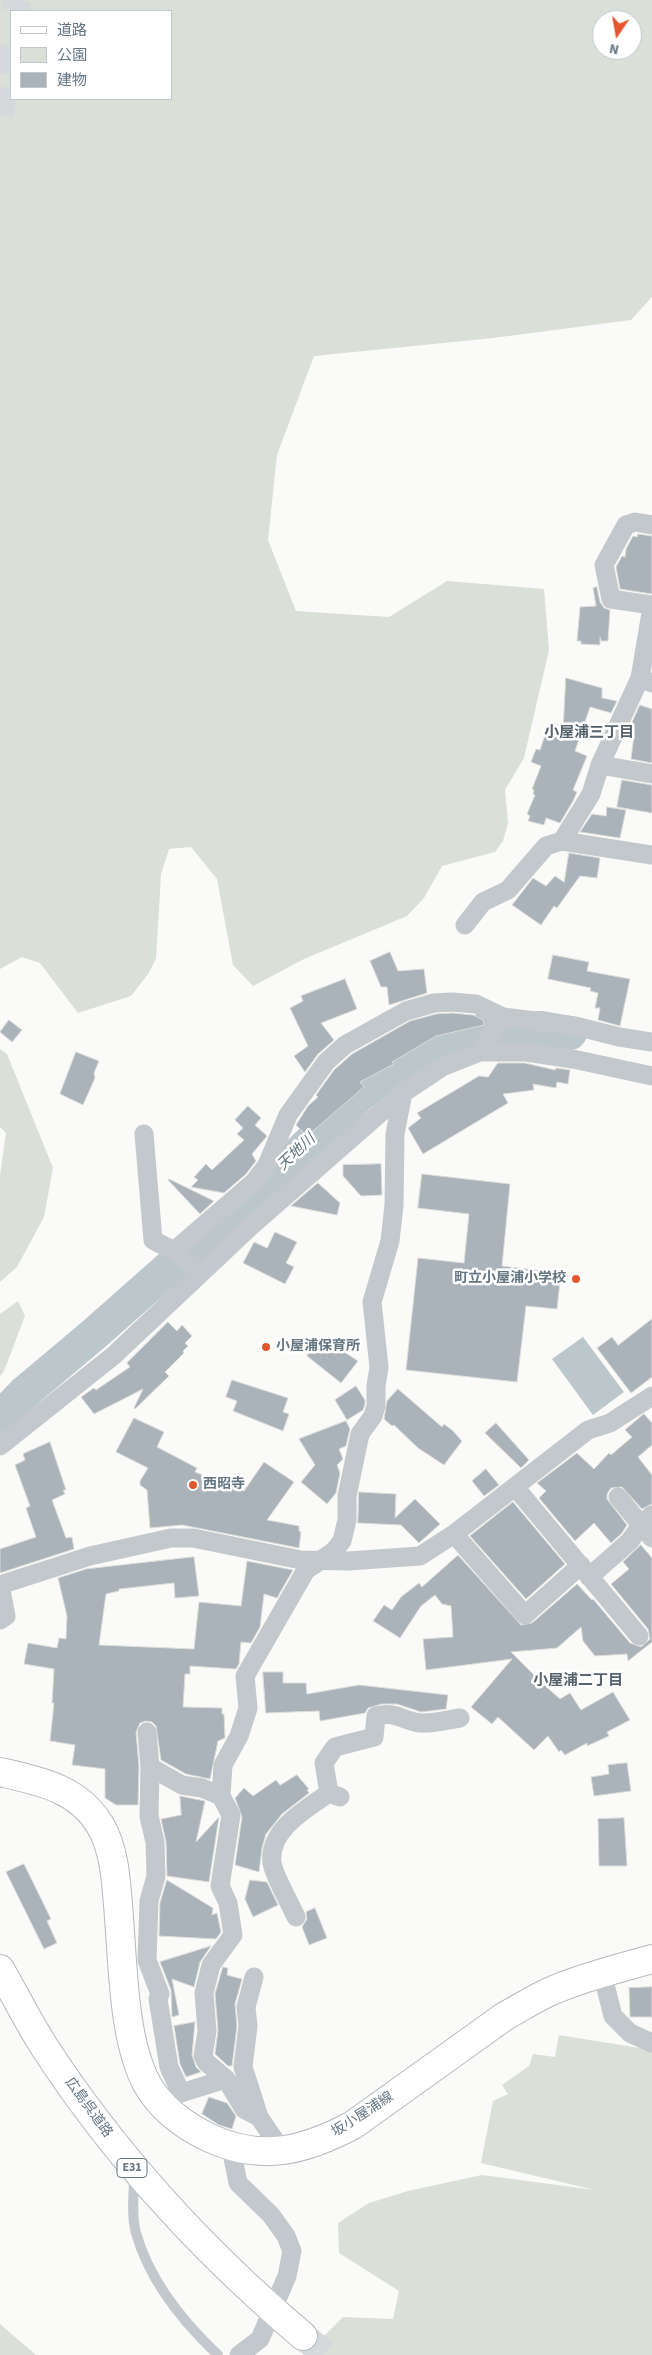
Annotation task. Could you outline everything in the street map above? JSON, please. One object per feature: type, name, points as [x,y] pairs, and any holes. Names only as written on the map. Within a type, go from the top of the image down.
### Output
[{"type":"main road","name":"坂小屋浦線","points":[[0,1772],[40,1781],[64,1790],[84,1803],[100,1825],[111,1851],[116,1884],[127,2003],[139,2066],[148,2084],[170,2098],[186,2125],[231,2148],[278,2152],[308,2146],[353,2125],[505,2016],[556,1989],[602,1972],[652,1959]]},
{"type":"main road","name":"広島呉道路","points":[[0,1969],[44,2048],[134,2170],[217,2259],[303,2336]]},
{"type":"street","points":[[562,841],[591,794],[600,765],[646,680],[652,606],[611,599],[604,565],[626,525],[635,522],[652,525]]},
{"type":"street","points":[[600,765],[652,774]]},
{"type":"street","points":[[465,925],[483,902],[508,890],[546,846],[562,841],[652,855]]},
{"type":"street","points":[[174,1251],[254,1182],[267,1165],[281,1131],[297,1101],[326,1062],[346,1045],[406,1011],[434,1003],[476,1004],[503,1017],[575,1026],[619,1037],[652,1042]]},
{"type":"street","points":[[0,1446],[113,1356],[251,1226],[403,1093],[442,1067],[482,1047],[503,1017]]},
{"type":"street","points":[[482,1047],[573,1059],[652,1076]]},
{"type":"street","points":[[258,2117],[244,2109],[226,2079],[206,2062],[203,2056],[207,2031],[204,1993],[211,1965],[233,1935],[228,1903],[220,1886],[231,1815],[221,1796],[223,1765],[240,1736],[248,1708],[246,1676],[306,1570],[334,1552],[342,1541],[347,1520],[347,1496],[360,1434],[373,1416],[376,1406],[376,1386],[379,1367],[372,1302],[390,1241],[394,1205],[395,1134],[403,1093]]},
{"type":"street","points":[[144,1134],[152,1240],[174,1251],[201,1273]]},
{"type":"street","points":[[2,1601],[90,1556],[171,1538],[192,1538],[302,1560],[348,1561],[420,1556],[454,1534],[588,1430],[610,1424],[649,1404]]},
{"type":"street","points":[[515,1488],[639,1636]]},
{"type":"street","points":[[454,1534],[525,1614],[630,1541],[648,1526],[618,1497]]},
{"type":"street","points":[[296,1916],[272,1863],[274,1850],[277,1838],[294,1818],[334,1795],[324,1763],[335,1747],[374,1736],[376,1716],[388,1713],[420,1722],[435,1723],[460,1718]]},
{"type":"street","points":[[147,1732],[150,1767],[149,1816],[154,1842],[156,1876],[149,1901],[147,1960],[160,1994],[158,1999],[169,2067],[170,2098],[226,2079]]},
{"type":"street","points":[[150,1767],[182,1785],[202,1788],[221,1796]]},
{"type":"street","points":[[602,1972],[613,2016],[630,2033],[652,2043]]},
{"type":"street","points":[[254,1977],[246,2007],[248,2026],[243,2067],[258,2117],[276,2142],[278,2152]]},
{"type":"street","points":[[127,2003],[158,1999]]},
{"type":"street","points":[[231,2148],[238,2183],[271,2216],[286,2236],[292,2251],[287,2276],[260,2339],[239,2355]]},
{"type":"lane","points":[[134,2170],[135,2231],[145,2259],[171,2302],[218,2355]]},
{"type":"green space","points":[[0,0],[652,0],[652,297],[631,320],[493,338],[314,356],[277,455],[268,540],[296,611],[389,617],[447,581],[544,589],[549,650],[524,758],[505,790],[508,823],[503,841],[495,852],[442,866],[424,898],[407,916],[304,959],[253,986],[233,965],[217,879],[191,847],[169,849],[161,874],[156,959],[148,974],[131,996],[78,1013],[40,963],[22,957],[0,969]]},
{"type":"green space","points":[[0,1049],[7,1054],[53,1168],[44,1217],[17,1267],[0,1282],[0,1176],[6,1133],[0,1127]]},
{"type":"green space","points":[[18,1301],[25,1316],[4,1371],[0,1376],[0,1314]]},
{"type":"green space","points":[[559,2035],[652,2050],[652,2355],[305,2355],[343,2317],[393,2319],[399,2291],[339,2253],[338,2223],[369,2203],[408,2191],[482,2175],[595,2190],[481,2163],[493,2101],[508,2094],[502,2085],[529,2066],[533,2054],[555,2057]]},
{"type":"green space","points":[[0,2324],[36,2355],[0,2355]]},
{"type":"shaded area","points":[[583,1337],[624,1392],[593,1415],[552,1359]]},
{"type":"building","points":[[638,534],[652,536],[652,594],[620,589],[616,567],[622,556],[625,557],[626,549],[633,536],[637,537]]},
{"type":"building","points":[[597,587],[600,602],[604,608],[610,610],[608,641],[601,641],[600,637],[600,645],[581,644],[581,641],[577,641],[580,607],[596,606],[593,588]]},
{"type":"building","points":[[566,678],[602,688],[602,698],[617,701],[611,713],[590,707],[575,751],[587,756],[573,790],[577,792],[560,823],[546,818],[544,825],[528,821],[530,816],[527,814],[535,795],[532,789],[541,766],[531,762],[536,749],[540,750],[549,723],[563,726]]},
{"type":"building","points":[[640,705],[652,709],[652,763],[631,759],[634,735],[627,734]]},
{"type":"building","points":[[622,780],[652,785],[652,813],[617,807]]},
{"type":"building","points":[[607,807],[626,810],[620,838],[580,832],[592,814],[606,816]]},
{"type":"building","points":[[569,853],[600,858],[597,878],[580,876],[557,908],[554,906],[541,925],[512,905],[533,878],[546,886],[555,876],[564,882]]},
{"type":"building","points":[[390,952],[398,971],[424,969],[427,993],[389,1005],[387,987],[381,987],[370,961]]},
{"type":"building","points":[[553,955],[589,962],[587,971],[630,979],[620,1026],[598,1020],[600,1008],[595,1008],[598,993],[590,991],[591,988],[548,979]]},
{"type":"building","points":[[345,979],[357,1009],[321,1023],[334,1040],[318,1054],[305,1072],[294,1056],[308,1046],[290,1008],[303,1001],[301,996]]},
{"type":"building","points":[[436,1014],[473,1015],[483,1020],[484,1025],[436,1036],[392,1062],[394,1064],[360,1082],[364,1087],[307,1136],[296,1125],[308,1106],[318,1097],[316,1095],[334,1070],[352,1054],[410,1021]]},
{"type":"building","points":[[9,1020],[22,1030],[12,1042],[0,1032]]},
{"type":"building","points":[[76,1052],[99,1061],[94,1073],[95,1078],[83,1105],[60,1094]]},
{"type":"building","points":[[498,1063],[525,1063],[555,1070],[556,1068],[570,1070],[568,1084],[557,1082],[556,1088],[533,1084],[534,1090],[503,1094],[508,1103],[423,1154],[408,1128],[421,1118],[417,1113],[479,1076],[488,1077]]},
{"type":"building","points":[[248,1106],[261,1118],[255,1125],[267,1136],[252,1154],[256,1161],[246,1174],[224,1193],[191,1187],[198,1180],[194,1177],[206,1164],[212,1170],[244,1140],[237,1134],[243,1128],[235,1120]]},
{"type":"building","points":[[381,1164],[382,1195],[361,1196],[343,1176],[343,1165]]},
{"type":"building","points":[[422,1174],[510,1184],[502,1266],[561,1273],[557,1309],[526,1306],[517,1382],[406,1370],[418,1258],[464,1263],[469,1214],[418,1208]]},
{"type":"building","points":[[169,1179],[214,1201],[200,1214]]},
{"type":"building","points":[[318,1183],[340,1203],[337,1215],[291,1206]]},
{"type":"building","points":[[275,1232],[297,1242],[286,1263],[294,1267],[285,1284],[243,1263],[254,1242],[267,1248]]},
{"type":"building","points":[[652,1319],[652,1377],[631,1393],[597,1348],[612,1337],[618,1345]]},
{"type":"building","points":[[168,1322],[177,1331],[182,1325],[192,1336],[185,1343],[188,1346],[183,1351],[184,1353],[165,1372],[169,1376],[135,1409],[143,1389],[94,1414],[81,1397],[94,1388],[96,1390],[130,1367],[127,1363]]},
{"type":"building","points":[[321,1337],[358,1361],[341,1383],[307,1356]]},
{"type":"building","points":[[232,1380],[288,1398],[283,1412],[289,1414],[283,1431],[233,1411],[237,1401],[226,1397]]},
{"type":"building","points":[[356,1386],[365,1400],[365,1404],[363,1410],[347,1420],[335,1400]]},
{"type":"building","points":[[398,1389],[442,1427],[444,1424],[452,1430],[462,1441],[444,1465],[418,1448],[394,1425],[392,1426],[384,1419],[387,1401]]},
{"type":"building","points":[[644,1414],[652,1423],[652,1445],[638,1457],[652,1475],[652,1504],[642,1509],[622,1487],[611,1488],[607,1494],[607,1499],[627,1525],[622,1533],[611,1543],[594,1523],[575,1541],[539,1498],[546,1491],[537,1483],[577,1453],[594,1469],[609,1453],[611,1455],[632,1437],[625,1430]]},
{"type":"building","points":[[134,1418],[164,1432],[157,1447],[197,1468],[195,1472],[244,1491],[264,1462],[294,1482],[267,1520],[299,1526],[299,1531],[301,1532],[299,1548],[182,1525],[150,1528],[147,1490],[140,1485],[140,1481],[148,1468],[116,1452]]},
{"type":"building","points":[[346,1421],[350,1429],[346,1446],[339,1449],[343,1459],[337,1465],[340,1473],[336,1493],[327,1504],[301,1482],[315,1465],[299,1439]]},
{"type":"building","points":[[496,1423],[529,1460],[521,1468],[485,1433]]},
{"type":"building","points":[[50,1442],[66,1490],[63,1490],[65,1494],[52,1500],[66,1538],[72,1537],[74,1549],[0,1573],[0,1549],[36,1537],[26,1508],[30,1506],[15,1465],[25,1460],[23,1454]]},
{"type":"building","points":[[486,1469],[499,1485],[484,1496],[472,1481]]},
{"type":"building","points":[[359,1492],[396,1494],[395,1518],[415,1499],[440,1524],[419,1543],[401,1525],[358,1523]]},
{"type":"building","points":[[513,1502],[565,1564],[526,1599],[470,1536]]},
{"type":"building","points":[[641,1545],[652,1558],[652,1642],[628,1661],[627,1654],[595,1656],[583,1641],[581,1627],[557,1648],[511,1652],[560,1699],[570,1693],[581,1710],[613,1692],[630,1720],[607,1732],[609,1736],[587,1746],[587,1743],[565,1755],[561,1750],[559,1752],[548,1736],[534,1750],[498,1717],[492,1724],[471,1707],[512,1659],[426,1670],[423,1639],[453,1637],[451,1606],[442,1604],[435,1595],[421,1606],[400,1638],[373,1621],[384,1605],[392,1610],[401,1597],[419,1583],[422,1587],[458,1555],[521,1625],[532,1623],[577,1584],[593,1599],[630,1643],[641,1647],[650,1639],[648,1629],[611,1584],[629,1569],[623,1562]]},
{"type":"building","points":[[194,1557],[199,1596],[175,1598],[174,1583],[119,1589],[119,1591],[106,1594],[99,1645],[194,1649],[199,1602],[241,1606],[247,1561],[293,1570],[277,1598],[264,1594],[260,1627],[251,1643],[241,1642],[239,1664],[236,1669],[190,1666],[190,1674],[185,1674],[183,1707],[222,1708],[222,1714],[224,1714],[225,1738],[218,1741],[210,1779],[186,1774],[161,1760],[156,1726],[152,1722],[146,1721],[140,1723],[136,1732],[139,1767],[138,1805],[116,1805],[105,1798],[105,1769],[72,1765],[75,1745],[50,1741],[54,1703],[52,1703],[54,1669],[24,1664],[28,1643],[57,1648],[59,1638],[66,1639],[67,1616],[58,1578],[86,1569]]},
{"type":"building","points":[[263,1672],[283,1672],[283,1683],[306,1683],[307,1694],[359,1685],[448,1695],[446,1709],[421,1712],[397,1704],[382,1704],[368,1708],[365,1713],[320,1721],[319,1711],[266,1713]]},
{"type":"building","points":[[627,1763],[631,1791],[594,1796],[591,1777],[609,1774],[608,1765]]},
{"type":"building","points":[[297,1775],[309,1789],[307,1790],[309,1793],[282,1814],[266,1834],[259,1872],[235,1865],[242,1817],[235,1798],[244,1788],[253,1796],[276,1780],[280,1785]]},
{"type":"building","points":[[180,1796],[205,1801],[196,1842],[219,1817],[209,1882],[167,1876],[166,1842],[161,1819],[181,1815]]},
{"type":"building","points":[[624,1818],[627,1866],[599,1866],[598,1819]]},
{"type":"building","points":[[24,1864],[51,1919],[47,1921],[57,1943],[44,1949],[6,1872]]},
{"type":"building","points":[[167,1880],[213,1908],[212,1915],[217,1913],[221,1932],[216,1939],[159,1936],[160,1903]]},
{"type":"building","points":[[250,1880],[267,1882],[278,1905],[253,1917],[245,1899]]},
{"type":"building","points":[[315,1908],[327,1938],[309,1945],[302,1927],[307,1919],[306,1912]]},
{"type":"building","points":[[211,1946],[200,1962],[194,1987],[172,1979],[179,2015],[172,2017],[171,1990],[160,1962]]},
{"type":"building","points":[[223,1967],[228,1968],[227,1975],[242,1979],[235,2004],[237,2026],[232,2066],[228,2066],[215,2054],[218,2030],[215,1994]]},
{"type":"building","points":[[652,1987],[652,2017],[630,2017],[629,1988]]},
{"type":"building","points":[[195,2022],[192,2055],[196,2067],[201,2072],[186,2077],[180,2064],[174,2026]]},
{"type":"building","points":[[209,2097],[227,2103],[236,2116],[232,2129],[219,2125],[202,2114]]},
{"type":"waterway","name":"天地川","points":[[0,1418],[24,1393],[93,1335],[290,1161],[361,1094],[426,1046],[477,1032],[541,1028],[570,1033]]},
{"type":"tunnel","points":[[15,10],[17,0]]},
{"type":"tunnel","points":[[0,115],[10,46]]},
{"type":"tunnel","points":[[303,2336],[326,2355]]},
{"type":"place","name":"町立小屋浦小学校","points":[[576,1279]]},
{"type":"place","name":"小屋浦保育所","points":[[266,1347]]},
{"type":"place","name":"西昭寺","points":[[193,1485]]},
{"type":"district","name":"小屋浦三丁目","points":[[589,734]]},
{"type":"district","name":"小屋浦二丁目","points":[[578,1682]]}]
